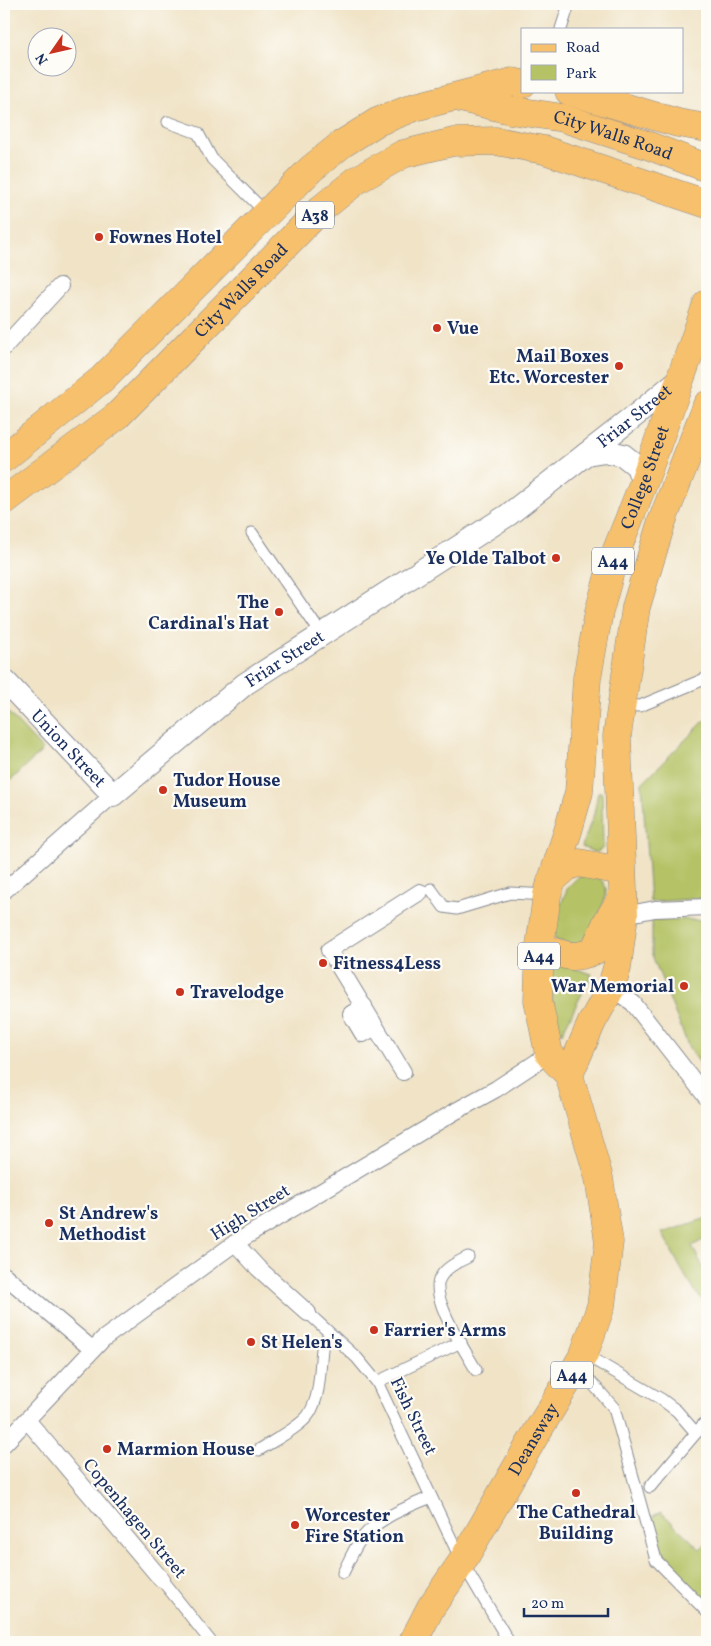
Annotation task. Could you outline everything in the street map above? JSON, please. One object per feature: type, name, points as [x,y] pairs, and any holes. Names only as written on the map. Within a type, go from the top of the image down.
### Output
[{"type":"main road","name":"City Walls Road","points":[[4,458],[102,379],[266,213],[311,169],[342,144],[377,122],[415,107],[456,98],[512,82],[521,84]]},
{"type":"main road","name":"City Walls Road","points":[[572,92],[678,123],[707,128]]},
{"type":"main road","name":"City Walls Road","points":[[456,98],[510,110],[562,118],[647,145],[707,168]]},
{"type":"main road","name":"City Walls Road","points":[[4,502],[117,416],[321,209],[357,180],[403,154],[453,142],[496,141],[544,150],[707,204]]},
{"type":"main road","name":"College Street","points":[[549,888],[579,792],[587,678],[599,612],[614,557],[644,484],[707,304]]},
{"type":"main road","name":"College Street","points":[[622,905],[617,736],[636,608],[661,524],[707,405]]},
{"type":"main road","points":[[540,946],[566,956],[584,955],[594,951],[607,922],[622,905],[579,863],[568,866],[549,888]]},
{"type":"main road","name":"A44","points":[[549,888],[540,946],[538,1000],[549,1054],[569,1075],[592,1022],[611,988],[617,968],[622,905]]},
{"type":"main road","name":"Deansway","points":[[413,1642],[431,1607],[462,1562],[581,1360],[601,1306],[609,1242],[600,1178],[569,1075]]},
{"type":"street","points":[[4,347],[60,286]]},
{"type":"street","name":"Friar Street","points":[[4,892],[112,795],[245,684],[322,634],[352,624],[508,515],[682,377]]},
{"type":"street","name":"Friar Street","points":[[586,454],[605,451],[623,455],[637,466],[644,484]]},
{"type":"street","name":"Union Street","points":[[4,680],[112,795]]},
{"type":"street","points":[[403,1072],[375,1027],[363,1034],[351,1014],[364,1006],[329,950],[425,891]]},
{"type":"street","points":[[622,905],[655,909],[707,907]]},
{"type":"street","points":[[611,988],[633,1003],[707,1098]]},
{"type":"street","name":"High Street","points":[[4,1444],[103,1339],[235,1243],[496,1089],[549,1054]]},
{"type":"street","name":"Fish Street","points":[[235,1243],[258,1268],[308,1313]]},
{"type":"street","points":[[4,1275],[92,1349]]},
{"type":"street","name":"Copenhagen Street","points":[[27,1420],[161,1579]]},
{"type":"lane","points":[[561,28],[569,4]]},
{"type":"lane","points":[[168,122],[198,133],[212,159],[266,213]]},
{"type":"lane","points":[[252,533],[322,634]]},
{"type":"lane","points":[[621,705],[640,706],[707,678]]},
{"type":"lane","points":[[425,891],[444,907],[457,909],[510,893],[549,888]]},
{"type":"lane","points":[[468,1257],[451,1265],[440,1278],[437,1291],[441,1305],[476,1370]]},
{"type":"lane","name":"Fish Street","points":[[308,1313],[357,1358],[377,1382],[462,1562],[508,1642]]},
{"type":"lane","points":[[259,1450],[292,1429],[308,1416],[317,1392],[323,1342],[332,1336]]},
{"type":"lane","points":[[377,1382],[461,1342]]},
{"type":"lane","points":[[581,1360],[661,1399],[677,1411],[696,1433]]},
{"type":"lane","points":[[581,1360],[614,1408],[656,1560],[707,1612]]},
{"type":"lane","points":[[650,1487],[707,1420]]},
{"type":"lane","points":[[343,1573],[360,1542],[375,1525],[431,1497]]},
{"type":"lane","name":"Copenhagen Street","points":[[161,1579],[211,1642]]},
{"type":"green space","points":[[4,708],[43,750],[4,787]]},
{"type":"green space","points":[[707,718],[707,898],[650,902],[642,783]]},
{"type":"green space","points":[[598,792],[602,794],[603,848],[596,853],[582,847],[594,814]]},
{"type":"green space","points":[[590,875],[600,878],[606,888],[604,902],[597,919],[579,946],[555,940],[553,923],[568,887],[578,877]]},
{"type":"green space","points":[[652,919],[707,920],[707,1073],[689,1048],[652,955]]},
{"type":"green space","points":[[550,961],[592,974],[562,1033],[554,1024]]},
{"type":"green space","points":[[707,1218],[707,1238],[692,1246],[705,1271],[707,1270],[707,1305],[688,1280],[662,1233]]},
{"type":"green space","points":[[661,1512],[700,1549],[707,1542],[707,1605],[687,1580],[672,1569],[662,1551],[653,1516]]},
{"type":"place","name":"Fownes Hotel","points":[[99,237]]},
{"type":"place","name":"Vue","points":[[437,328]]},
{"type":"place","name":"Mail Boxes Etc. Worcester","points":[[619,366]]},
{"type":"place","name":"Ye Olde Talbot","points":[[556,558]]},
{"type":"place","name":"The Cardinal's Hat","points":[[279,612]]},
{"type":"place","name":"Tudor House Museum","points":[[163,790]]},
{"type":"place","name":"Fitness4Less","points":[[323,963]]},
{"type":"place","name":"War Memorial","points":[[684,986]]},
{"type":"place","name":"Travelodge","points":[[180,992]]},
{"type":"place","name":"St Andrew's Methodist","points":[[49,1223]]},
{"type":"place","name":"Farrier's Arms","points":[[374,1330]]},
{"type":"place","name":"St Helen's","points":[[251,1342]]},
{"type":"place","name":"Marmion House","points":[[107,1449]]},
{"type":"place","name":"The Cathedral Building","points":[[576,1493]]},
{"type":"place","name":"Worcester Fire Station","points":[[295,1525]]}]
